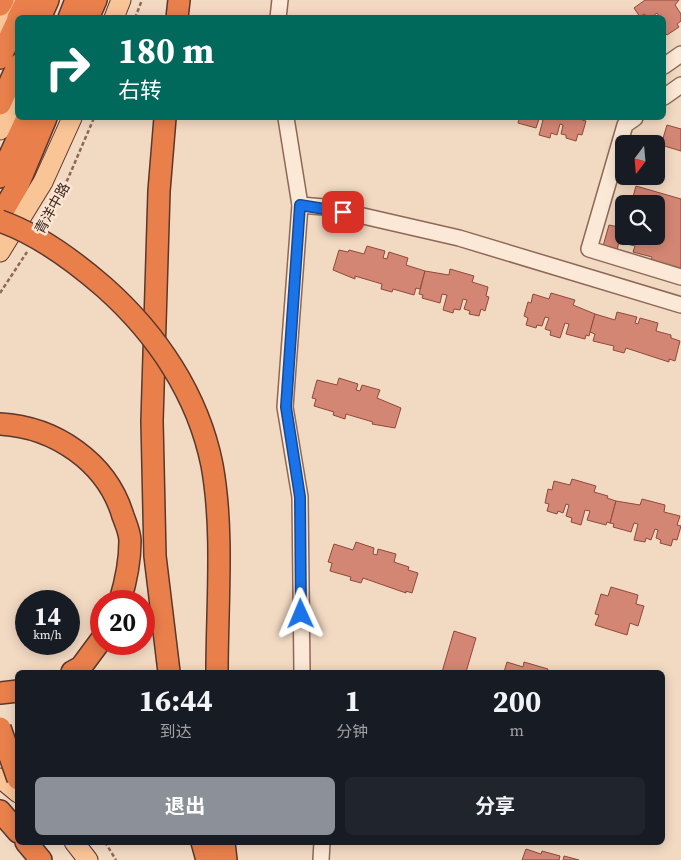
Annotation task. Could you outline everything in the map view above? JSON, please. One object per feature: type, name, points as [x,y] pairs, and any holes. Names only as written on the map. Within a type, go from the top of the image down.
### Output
[{"type":"highway","points":[[0,5],[4,0]]},
{"type":"highway","points":[[20,15],[26,0]]},
{"type":"highway","points":[[41,15],[48,0]]},
{"type":"highway","points":[[70,15],[76,0]]},
{"type":"highway","points":[[89,15],[96,0]]},
{"type":"highway","points":[[177,15],[179,0]]},
{"type":"highway","points":[[0,58],[15,26]]},
{"type":"highway","points":[[0,104],[15,72]]},
{"type":"highway","points":[[0,177],[25,120]]},
{"type":"highway","points":[[0,216],[18,185],[45,120]]},
{"type":"highway","points":[[165,120],[159,191],[152,421],[155,556],[168,670]]},
{"type":"highway","points":[[0,221],[12,225],[53,248],[96,280],[132,312],[169,359],[197,415],[212,464],[217,514],[217,670]]},
{"type":"highway","points":[[0,424],[20,425],[52,436],[88,458],[117,495],[130,539],[128,577],[124,590]]},
{"type":"highway","points":[[76,670],[81,667],[90,655]]},
{"type":"highway","points":[[0,693],[15,691]]},
{"type":"highway","points":[[0,728],[15,770]]},
{"type":"highway","points":[[0,811],[15,828]]},
{"type":"highway","points":[[28,845],[41,860]]},
{"type":"highway","points":[[45,845],[52,860]]},
{"type":"highway","points":[[203,845],[207,860]]},
{"type":"highway","points":[[224,845],[226,860]]},
{"type":"main road","points":[[0,29],[13,0]]},
{"type":"main road","points":[[51,15],[58,0]]},
{"type":"main road","points":[[81,15],[90,0]]},
{"type":"main road","points":[[115,15],[121,0]]},
{"type":"main road","points":[[0,130],[15,98]]},
{"type":"main road","points":[[0,191],[18,163],[36,120]]},
{"type":"main road","points":[[0,252],[43,182],[71,120]]},
{"type":"main road","points":[[0,724],[15,741]]},
{"type":"main road","points":[[0,758],[15,776]]},
{"type":"main road","points":[[0,778],[15,790]]},
{"type":"main road","points":[[76,845],[88,860]]},
{"type":"main road","points":[[89,845],[97,860]]},
{"type":"lane","points":[[278,15],[280,0]]},
{"type":"lane","points":[[666,65],[681,54]]},
{"type":"lane","points":[[666,96],[681,85]]},
{"type":"lane","points":[[286,120],[300,205],[286,407],[300,497],[302,670]]},
{"type":"lane","points":[[632,120],[625,125],[589,250],[681,277]]},
{"type":"lane","points":[[300,205],[324,207],[459,238],[681,306]]},
{"type":"lane","points":[[321,860],[322,845]]},
{"type":"path","points":[[136,15],[142,0]]},
{"type":"path","name":"青洋中路","points":[[42,228],[57,204],[93,120]]},
{"type":"path","name":"青洋中路","points":[[0,293],[32,245]]},
{"type":"path","points":[[107,845],[116,860]]},
{"type":"building","points":[[645,0],[679,0],[675,5],[681,14],[681,21],[677,24],[679,27],[667,35],[666,15],[658,15],[657,13],[654,15],[639,15],[634,8]]},
{"type":"building","points":[[519,120],[539,120],[536,128],[518,123]]},
{"type":"building","points":[[543,120],[586,121],[582,135],[578,134],[576,141],[566,138],[566,135],[561,134],[563,125],[560,124],[557,135],[551,133],[550,138],[539,135]]},
{"type":"building","points":[[667,125],[681,129],[681,151],[665,146],[664,135]]},
{"type":"building","points":[[636,186],[681,199],[681,270],[651,261],[652,257],[633,252],[635,246],[631,245],[665,245],[665,195],[634,195]]},
{"type":"building","points":[[609,225],[615,226],[615,245],[618,245],[617,250],[603,246]]},
{"type":"building","points":[[367,246],[385,251],[383,258],[387,259],[389,252],[408,258],[406,265],[425,271],[420,289],[416,288],[414,295],[393,289],[392,292],[381,289],[382,284],[355,276],[355,279],[333,270],[339,250],[348,252],[349,250],[364,254]]},
{"type":"building","points":[[450,269],[474,276],[472,282],[488,287],[486,296],[489,297],[485,311],[481,309],[479,316],[469,314],[470,311],[464,309],[467,300],[463,299],[460,310],[454,309],[453,313],[443,310],[447,295],[442,294],[440,303],[422,298],[423,295],[419,294],[425,271],[449,275]]},
{"type":"building","points":[[551,293],[575,300],[573,305],[595,314],[589,336],[586,335],[585,339],[566,334],[569,324],[565,323],[560,338],[550,335],[551,331],[545,329],[549,318],[545,317],[542,326],[537,325],[536,328],[526,325],[528,318],[524,316],[528,302],[531,303],[533,294],[549,299]]},
{"type":"building","points":[[617,312],[637,317],[635,323],[638,324],[640,318],[658,323],[656,331],[671,335],[671,338],[680,341],[675,361],[669,359],[669,362],[626,348],[624,353],[613,350],[614,346],[593,341],[595,334],[590,332],[595,314],[615,320]]},
{"type":"building","points":[[339,378],[358,384],[356,390],[360,391],[362,385],[380,390],[377,398],[401,408],[395,428],[372,424],[373,422],[346,414],[345,419],[333,415],[334,412],[314,406],[316,399],[312,398],[317,380],[337,385]]},
{"type":"building","points":[[572,479],[596,486],[594,492],[608,496],[607,498],[616,501],[610,523],[607,522],[606,525],[587,520],[590,511],[585,510],[581,525],[571,522],[572,518],[566,516],[569,505],[566,504],[563,513],[558,511],[557,514],[547,511],[549,504],[545,503],[548,489],[552,490],[554,481],[570,485]]},
{"type":"building","points":[[642,499],[665,505],[664,512],[680,516],[677,525],[681,526],[677,540],[673,539],[671,546],[660,543],[661,540],[656,538],[658,530],[655,529],[651,540],[646,538],[645,542],[634,540],[638,524],[634,523],[631,532],[613,527],[614,524],[610,523],[616,501],[640,505]]},
{"type":"building","points":[[356,542],[374,548],[373,554],[377,555],[378,549],[396,554],[394,562],[409,567],[408,570],[418,573],[412,593],[406,591],[406,593],[363,578],[361,583],[350,580],[351,577],[330,571],[332,563],[328,562],[334,544],[353,550]]},
{"type":"building","points":[[611,587],[638,595],[636,604],[644,606],[638,626],[630,623],[627,635],[595,625],[599,615],[595,614],[601,594],[608,596]]},
{"type":"building","points":[[454,631],[476,638],[467,670],[443,670]]},
{"type":"building","points":[[507,662],[523,667],[524,662],[548,669],[505,670]]},
{"type":"building","points":[[526,849],[541,854],[542,851],[560,856],[559,860],[522,860]]},
{"type":"building","points":[[564,856],[579,860],[563,860]]},
{"type":"route","points":[[301,614],[300,497],[286,407],[300,205],[324,207],[343,212]]}]
